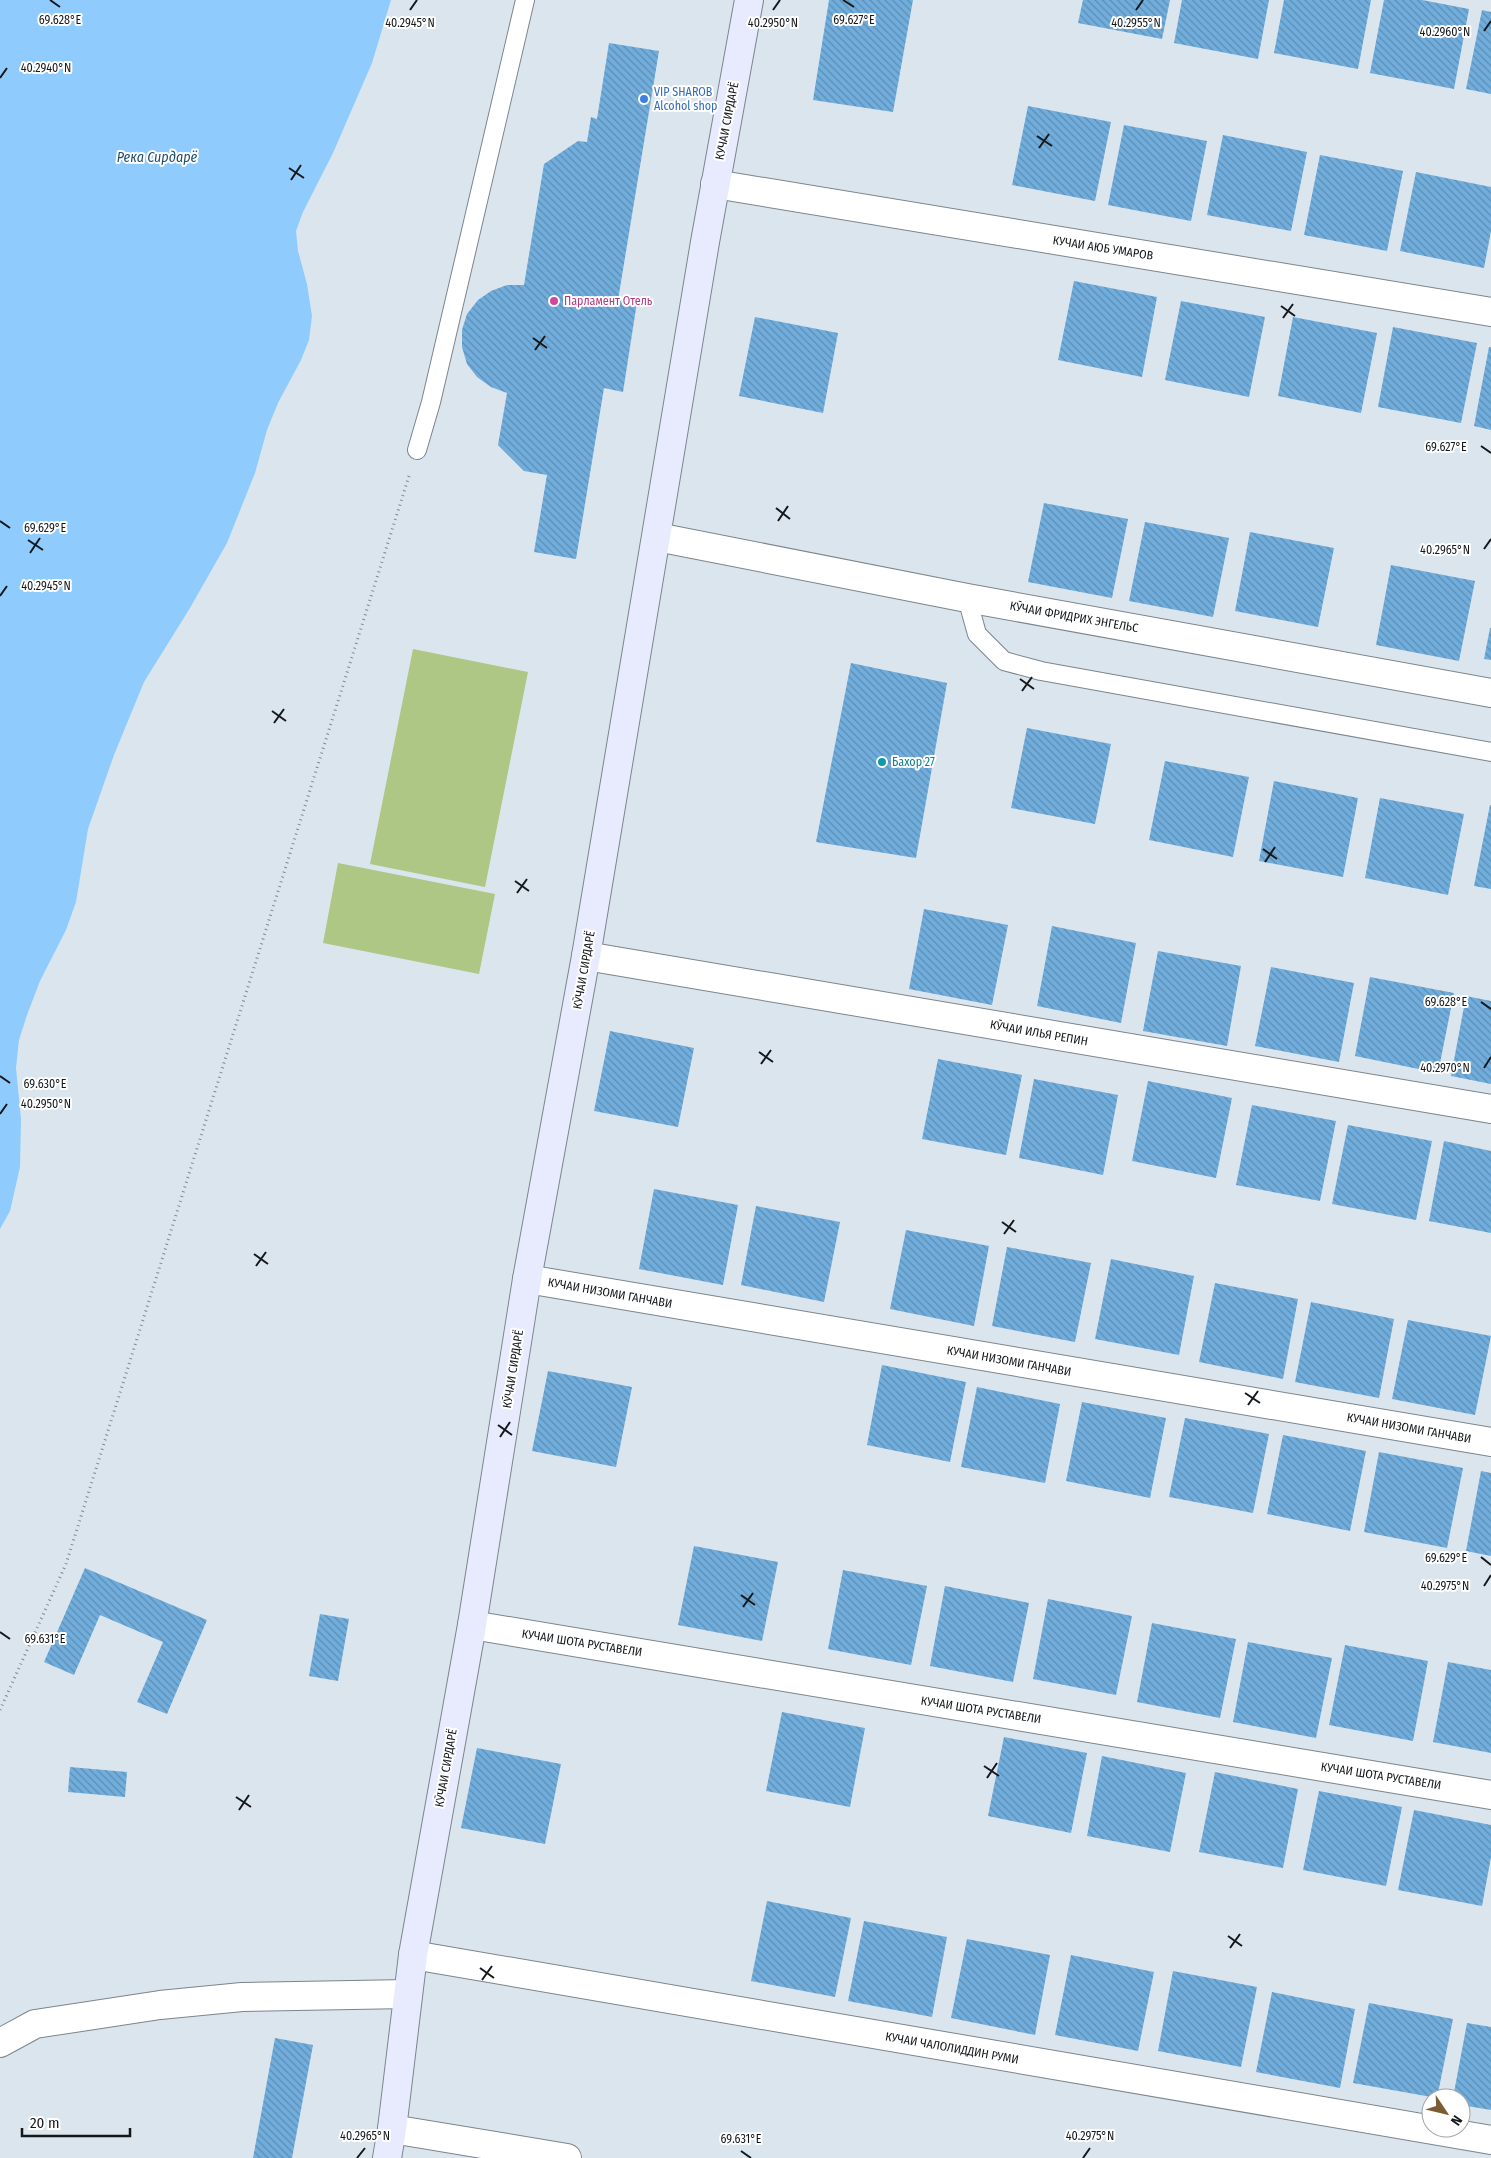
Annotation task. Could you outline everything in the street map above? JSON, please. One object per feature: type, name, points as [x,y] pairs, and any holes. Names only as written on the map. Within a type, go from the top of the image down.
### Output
[{"type":"main road","name":"КУЧАИ СИРДАРЁ","points":[[657,537],[705,242],[749,0]]},
{"type":"main road","name":"КӮЧАИ СИРДАРЁ","points":[[387,2158],[413,1956],[472,1624],[528,1279],[586,956],[657,537]]},
{"type":"street","name":"КУЧАИ АЮБ УМАРОВ","points":[[715,184],[1491,312]]},
{"type":"street","name":"КӮЧАИ ФРИДРИХ ЭНГЕЛЬС","points":[[657,537],[967,598],[1491,693]]},
{"type":"street","name":"КӮЧАИ ИЛЬЯ РЕПИН","points":[[586,956],[1491,1109]]},
{"type":"street","name":"КУЧАИ НИЗОМИ ГАНЧАВИ","points":[[528,1279],[1491,1442]]},
{"type":"street","name":"КУЧАИ ШОТА РУСТАВЕЛИ","points":[[472,1624],[1491,1795]]},
{"type":"street","name":"КУЧАИ ЧАЛОЛИДДИН РУМИ","points":[[413,1956],[1491,2140]]},
{"type":"street","points":[[0,2042],[35,2024],[160,2005],[242,1998],[408,1994]]},
{"type":"street","points":[[392,2129],[567,2158]]},
{"type":"lane","points":[[417,450],[435,382],[525,0]]},
{"type":"lane","points":[[967,598],[977,634],[1004,661],[1041,672],[1491,752]]},
{"type":"path","points":[[0,1710],[66,1564],[417,450]]},
{"type":"green space","points":[[413,649],[528,672],[485,887],[370,864]]},
{"type":"green space","points":[[338,863],[495,894],[479,974],[323,943]]},
{"type":"water","name":"Река Сирдарё","points":[[0,0],[391,0],[372,63],[333,153],[303,212],[296,231],[298,251],[307,284],[312,316],[309,340],[267,430],[255,473],[227,543],[190,608],[144,682],[114,755],[88,829],[76,902],[66,930],[40,981],[19,1040],[16,1068],[21,1119],[20,1167],[10,1211],[0,1229]]},
{"type":"building","points":[[829,0],[913,0],[893,112],[813,100]]},
{"type":"building","points":[[1083,0],[1170,0],[1162,39],[1078,23]]},
{"type":"building","points":[[1182,0],[1269,0],[1258,59],[1174,43]]},
{"type":"building","points":[[1284,0],[1371,0],[1358,69],[1274,53]]},
{"type":"building","points":[[1384,0],[1422,0],[1469,9],[1454,89],[1370,73]]},
{"type":"building","points":[[1482,10],[1491,12],[1491,94],[1466,89]]},
{"type":"building","name":"Парламент Отель","points":[[609,43],[659,51],[618,300],[637,302],[623,392],[604,388],[576,559],[534,552],[547,475],[524,471],[498,445],[507,393],[491,387],[477,377],[467,364],[462,347],[462,330],[467,314],[478,300],[491,291],[507,285],[524,285],[544,164],[578,141],[587,142],[591,117],[597,119]]},
{"type":"building","points":[[1028,106],[1111,122],[1095,201],[1012,185]]},
{"type":"building","points":[[1124,125],[1207,141],[1191,221],[1108,205]]},
{"type":"building","points":[[1223,135],[1307,152],[1291,231],[1207,215]]},
{"type":"building","points":[[1320,155],[1403,171],[1387,251],[1304,235]]},
{"type":"building","points":[[1416,172],[1491,187],[1491,231],[1484,268],[1400,251]]},
{"type":"building","points":[[1074,281],[1157,297],[1142,377],[1058,360]]},
{"type":"building","points":[[1181,301],[1265,317],[1249,397],[1165,380]]},
{"type":"building","points":[[755,317],[838,333],[823,413],[739,396]]},
{"type":"building","points":[[1293,317],[1377,333],[1361,413],[1278,396]]},
{"type":"building","points":[[1393,327],[1477,343],[1461,423],[1378,407]]},
{"type":"building","points":[[1489,347],[1491,347],[1491,430],[1474,426]]},
{"type":"building","points":[[1044,503],[1128,519],[1112,598],[1028,582]]},
{"type":"building","points":[[1145,522],[1229,538],[1213,617],[1129,601]]},
{"type":"building","points":[[1250,532],[1334,548],[1318,627],[1235,611]]},
{"type":"building","points":[[1391,565],[1475,581],[1459,661],[1376,645]]},
{"type":"building","points":[[1491,628],[1491,660],[1484,659]]},
{"type":"building","name":"Бахор 27","points":[[851,663],[947,683],[916,858],[816,842]]},
{"type":"building","points":[[1027,728],[1111,744],[1095,824],[1011,808]]},
{"type":"building","points":[[1165,761],[1249,777],[1233,857],[1149,840]]},
{"type":"building","points":[[1274,781],[1358,798],[1343,877],[1259,861]]},
{"type":"building","points":[[1380,798],[1464,814],[1448,895],[1365,878]]},
{"type":"building","points":[[1491,805],[1491,889],[1474,886]]},
{"type":"building","points":[[924,909],[1008,925],[992,1005],[909,989]]},
{"type":"building","points":[[1052,926],[1136,943],[1121,1023],[1037,1006]]},
{"type":"building","points":[[1158,951],[1241,966],[1227,1046],[1143,1031]]},
{"type":"building","points":[[1271,967],[1354,983],[1339,1062],[1255,1046]]},
{"type":"building","points":[[1370,977],[1454,993],[1438,1073],[1355,1056]]},
{"type":"building","points":[[1466,996],[1491,1001],[1491,1084],[1451,1076]]},
{"type":"building","points":[[610,1031],[694,1048],[678,1127],[594,1111]]},
{"type":"building","points":[[938,1059],[1022,1075],[1006,1155],[922,1139]]},
{"type":"building","points":[[1034,1079],[1118,1095],[1103,1175],[1019,1158]]},
{"type":"building","points":[[1148,1081],[1232,1098],[1216,1178],[1132,1161]]},
{"type":"building","points":[[1252,1105],[1336,1121],[1320,1201],[1236,1185]]},
{"type":"building","points":[[1348,1125],[1432,1141],[1416,1220],[1332,1204]]},
{"type":"building","points":[[1444,1141],[1491,1151],[1491,1233],[1429,1221]]},
{"type":"building","points":[[654,1189],[738,1205],[723,1285],[639,1269]]},
{"type":"building","points":[[756,1206],[840,1222],[824,1302],[741,1285]]},
{"type":"building","points":[[906,1230],[989,1246],[974,1326],[890,1309]]},
{"type":"building","points":[[1007,1247],[1091,1263],[1075,1342],[992,1326]]},
{"type":"building","points":[[1111,1259],[1194,1276],[1179,1355],[1095,1339]]},
{"type":"building","points":[[1215,1283],[1298,1299],[1283,1379],[1199,1362]]},
{"type":"building","points":[[1311,1302],[1394,1319],[1379,1398],[1295,1382]]},
{"type":"building","points":[[1408,1320],[1491,1336],[1475,1415],[1392,1399]]},
{"type":"building","points":[[882,1365],[966,1382],[950,1462],[867,1445]]},
{"type":"building","points":[[548,1371],[632,1387],[616,1467],[532,1451]]},
{"type":"building","points":[[977,1387],[1060,1404],[1045,1483],[961,1467]]},
{"type":"building","points":[[1082,1402],[1166,1418],[1150,1498],[1066,1481]]},
{"type":"building","points":[[1185,1418],[1269,1434],[1253,1513],[1169,1497]]},
{"type":"building","points":[[1283,1435],[1366,1451],[1350,1531],[1267,1514]]},
{"type":"building","points":[[1379,1452],[1463,1468],[1447,1548],[1364,1532]]},
{"type":"building","points":[[1481,1471],[1491,1473],[1491,1556],[1466,1551]]},
{"type":"building","points":[[694,1546],[778,1562],[762,1641],[678,1625]]},
{"type":"building","points":[[85,1568],[207,1620],[167,1714],[137,1702],[163,1642],[100,1615],[74,1675],[44,1662]]},
{"type":"building","points":[[843,1570],[927,1586],[911,1665],[828,1649]]},
{"type":"building","points":[[945,1586],[1029,1603],[1013,1682],[930,1666]]},
{"type":"building","points":[[1048,1599],[1132,1616],[1116,1695],[1033,1679]]},
{"type":"building","points":[[320,1614],[349,1619],[338,1681],[309,1676]]},
{"type":"building","points":[[1152,1623],[1236,1639],[1220,1718],[1137,1702]]},
{"type":"building","points":[[1248,1642],[1332,1658],[1316,1738],[1233,1722]]},
{"type":"building","points":[[1345,1645],[1428,1661],[1413,1741],[1329,1725]]},
{"type":"building","points":[[1448,1662],[1491,1670],[1491,1753],[1433,1742]]},
{"type":"building","points":[[782,1712],[865,1728],[850,1807],[766,1791]]},
{"type":"building","points":[[1004,1737],[1087,1753],[1071,1833],[988,1816]]},
{"type":"building","points":[[477,1748],[561,1764],[545,1844],[461,1828]]},
{"type":"building","points":[[1102,1756],[1186,1773],[1170,1852],[1087,1836]]},
{"type":"building","points":[[70,1767],[127,1772],[125,1797],[68,1792]]},
{"type":"building","points":[[1215,1772],[1298,1789],[1283,1868],[1199,1852]]},
{"type":"building","points":[[1319,1791],[1402,1807],[1386,1886],[1303,1870]]},
{"type":"building","points":[[1414,1810],[1491,1825],[1491,1857],[1482,1906],[1398,1890]]},
{"type":"building","points":[[767,1901],[851,1918],[835,1997],[751,1981]]},
{"type":"building","points":[[864,1921],[947,1937],[932,2017],[848,2001]]},
{"type":"building","points":[[967,1939],[1050,1955],[1035,2035],[951,2018]]},
{"type":"building","points":[[1071,1955],[1154,1972],[1138,2051],[1055,2035]]},
{"type":"building","points":[[1173,1971],[1257,1987],[1241,2067],[1158,2051]]},
{"type":"building","points":[[1272,1992],[1355,2009],[1340,2088],[1256,2072]]},
{"type":"building","points":[[1369,2003],[1453,2019],[1439,2088],[1421,2088],[1421,2095],[1353,2083]]},
{"type":"building","points":[[1467,2023],[1491,2027],[1491,2110],[1471,2107],[1471,2088],[1455,2088]]},
{"type":"building","points":[[275,2038],[313,2045],[292,2158],[253,2158]]},
{"type":"place","name":"VIP SHAROB Alcohol shop","points":[[644,99]]},
{"type":"place","name":"Парламент Отель","points":[[554,301]]},
{"type":"place","name":"Бахор 27","points":[[882,762]]}]
